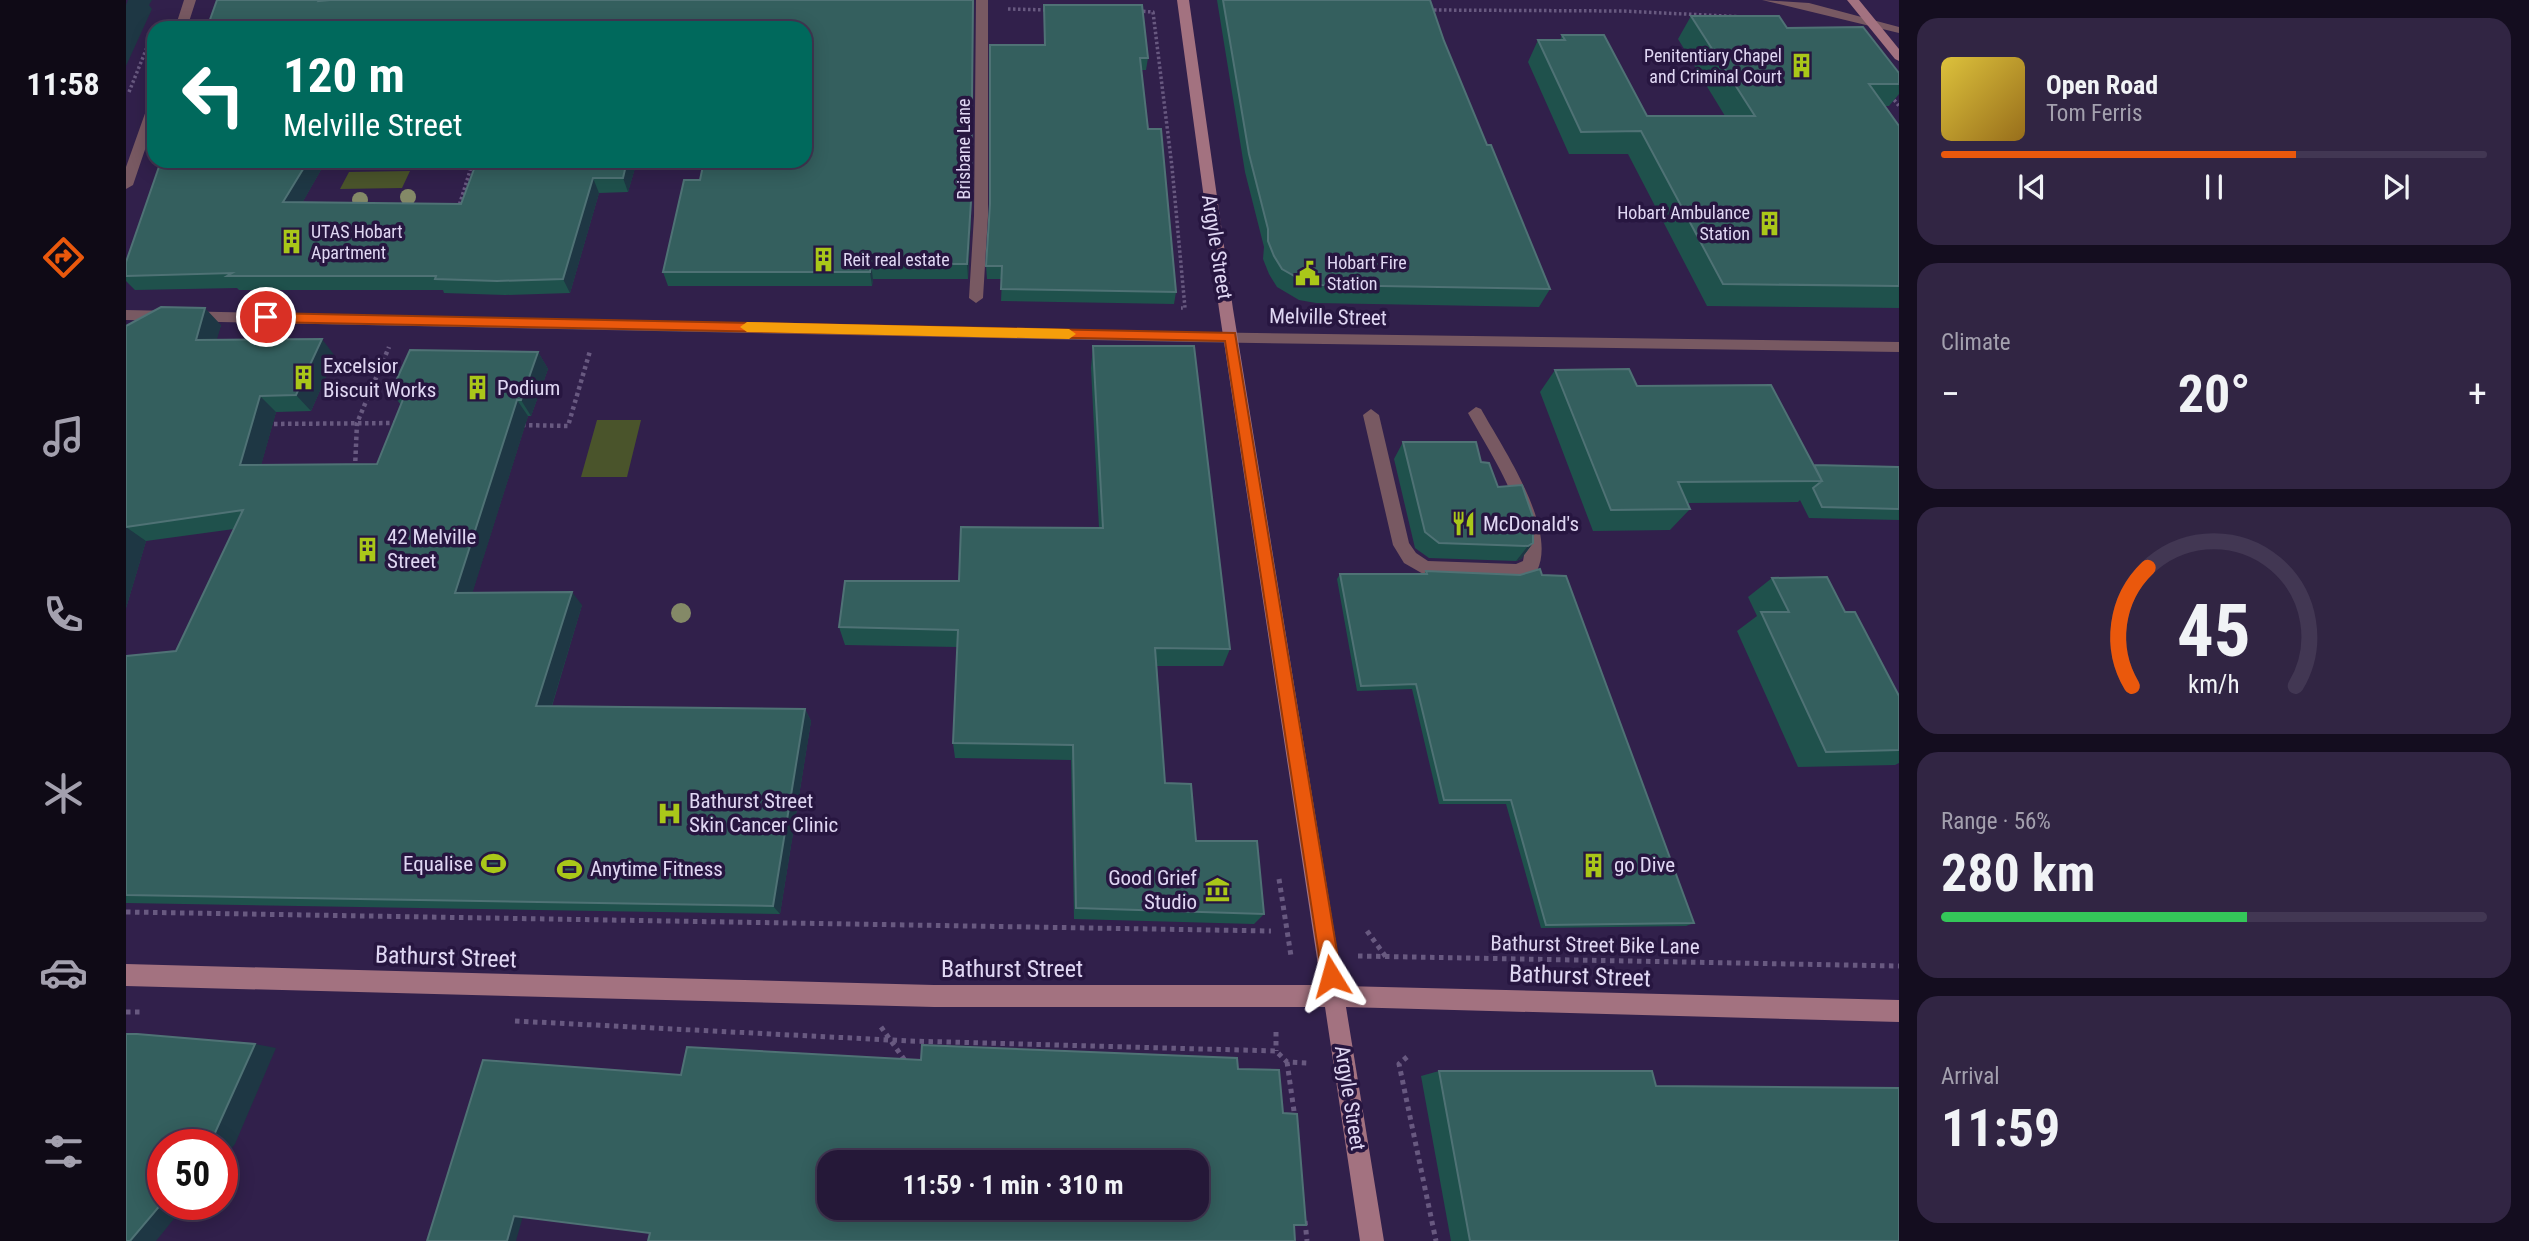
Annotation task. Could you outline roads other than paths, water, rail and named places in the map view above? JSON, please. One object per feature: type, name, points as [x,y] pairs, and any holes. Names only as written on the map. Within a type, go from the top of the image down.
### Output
[{"type":"main road","name":"Argyle Street","points":[[1183,0],[1200,137],[1372,1241]]},
{"type":"main road","points":[[1853,0],[1899,57]]},
{"type":"main road","name":"Bathurst Street","points":[[126,975],[859,994],[1334,996],[1899,1011]]},
{"type":"street","points":[[183,21],[190,0]]},
{"type":"street","points":[[1768,0],[1809,6],[1899,30]]},
{"type":"street","name":"Brisbane Lane","points":[[976,298],[981,216],[982,4]]},
{"type":"street","points":[[126,185],[147,124]]},
{"type":"street","name":"Melville Street","points":[[126,315],[1899,346]]},
{"type":"street","points":[[1371,415],[1401,545],[1410,558],[1425,568],[1516,570],[1531,566],[1536,554],[1523,502],[1476,413]]},
{"type":"place","name":"Penitentiary Chapel and Criminal Court","points":[[1802,66]]},
{"type":"place","name":"Hobart Ambulance Station","points":[[1770,223]]},
{"type":"place","name":"UTAS Hobart Apartment","points":[[291,242]]},
{"type":"place","name":"Reit real estate","points":[[823,260]]},
{"type":"place","name":"Hobart Fire Station","points":[[1307,273]]},
{"type":"place","name":"Excelsior Biscuit Works","points":[[303,378]]},
{"type":"place","name":"Podium","points":[[477,388]]},
{"type":"place","name":"McDonald's","points":[[1463,524]]},
{"type":"place","name":"42 Melville Street","points":[[367,549]]},
{"type":"place","name":"Bathurst Street Skin Cancer Clinic","points":[[669,813]]},
{"type":"place","name":"Equalise","points":[[493,864]]},
{"type":"place","name":"go Dive","points":[[1594,865]]},
{"type":"place","name":"Anytime Fitness","points":[[570,869]]},
{"type":"place","name":"Good Grief Studio","points":[[1217,890]]}]
